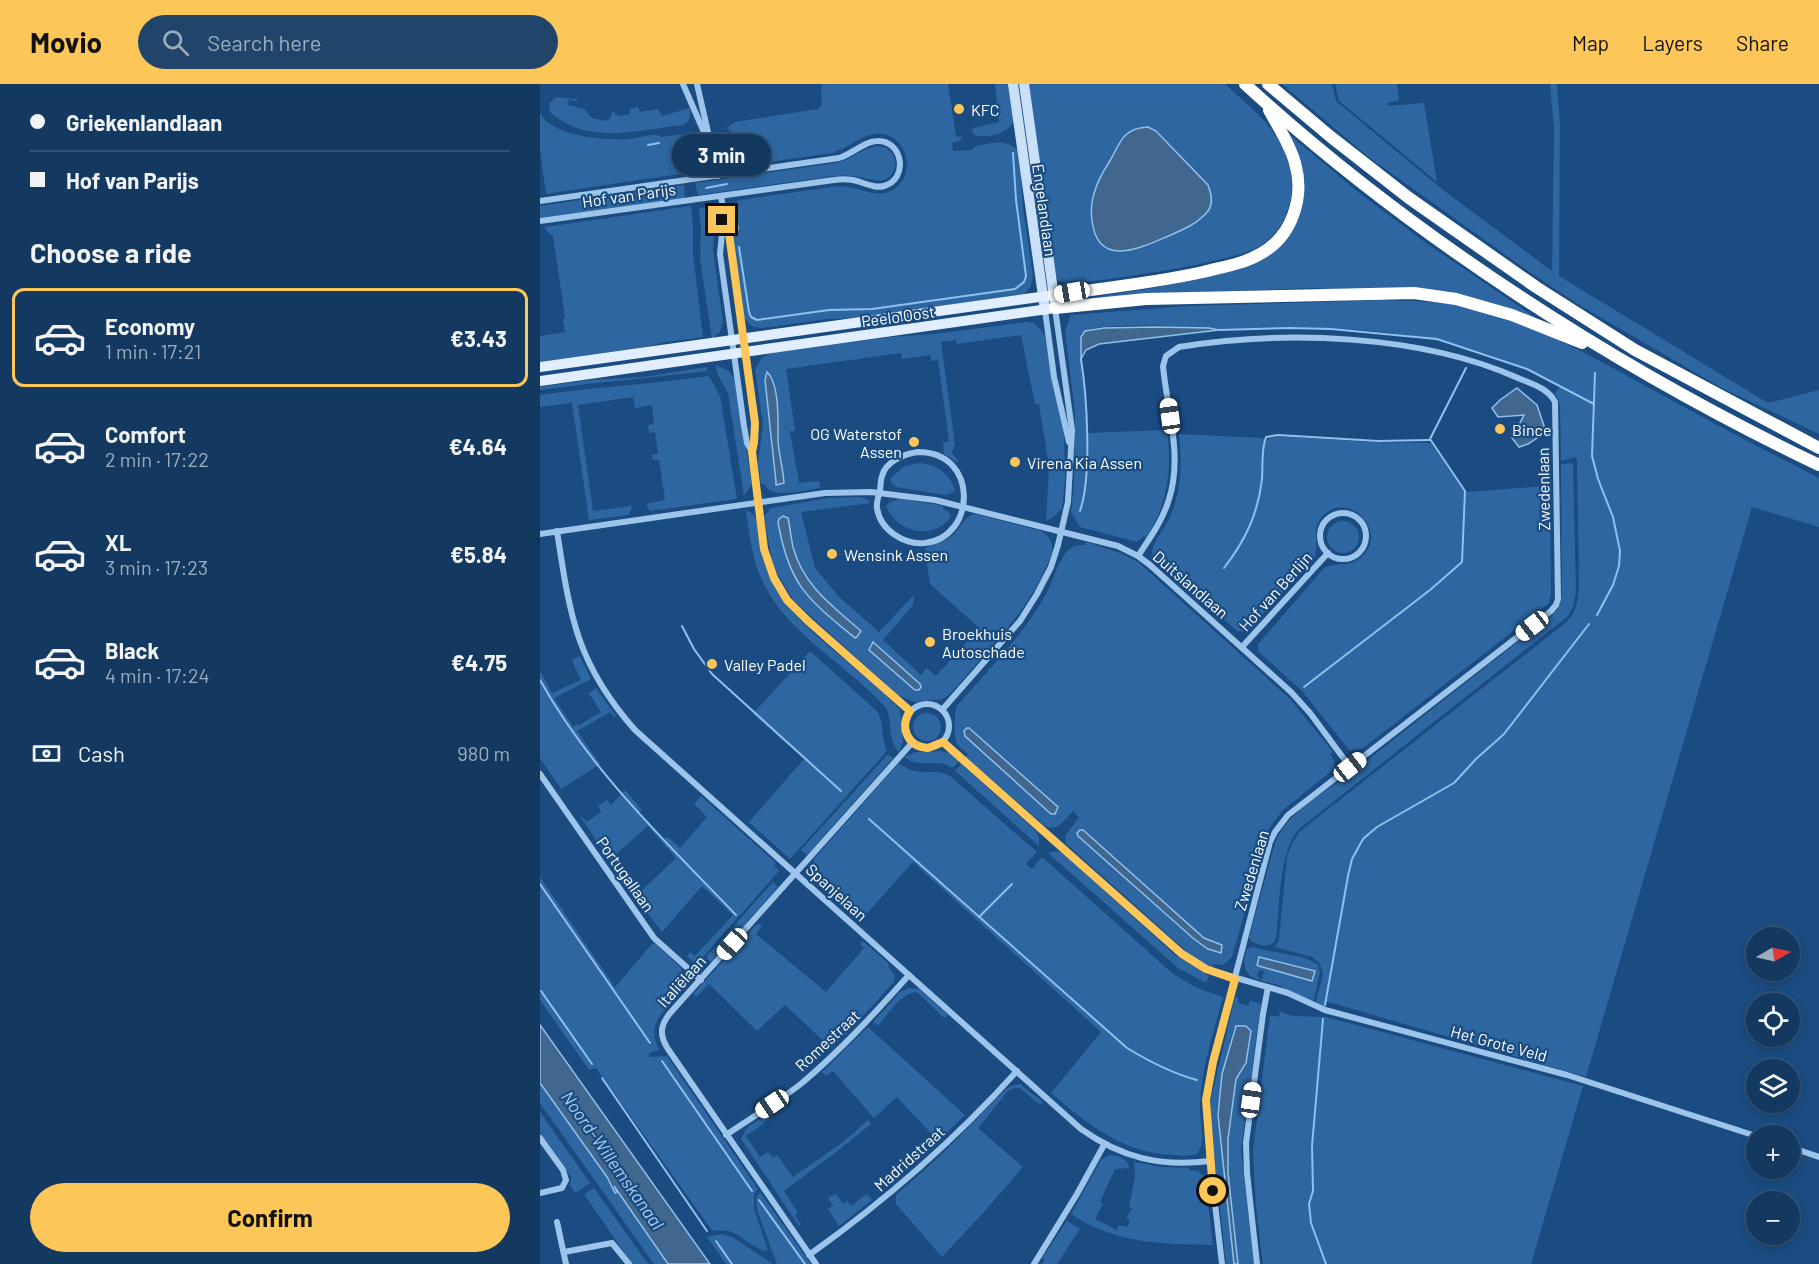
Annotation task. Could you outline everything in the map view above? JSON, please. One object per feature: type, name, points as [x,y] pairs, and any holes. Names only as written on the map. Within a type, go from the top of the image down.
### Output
[{"type":"highway","points":[[1245,84],[1320,149],[1422,228],[1527,301],[1617,357],[1768,440],[1819,465]]},
{"type":"highway","points":[[1268,84],[1409,198],[1536,287],[1635,350],[1819,448]]},
{"type":"highway","points":[[1049,302],[1216,269],[1260,254],[1276,242],[1294,214],[1298,202],[1298,176],[1292,153],[1264,101]]},
{"type":"highway","points":[[1049,302],[1414,293],[1456,299],[1512,315],[1617,357]]},
{"type":"main road","name":"Engelandlaan","points":[[1012,84],[1049,302]]},
{"type":"main road","name":"Engelandlaan","points":[[1024,84],[1049,302]]},
{"type":"main road","name":"Peelo Oost","points":[[540,367],[744,338],[1049,302]]},
{"type":"main road","name":"Peelo Oost","points":[[540,381],[739,353],[1049,302]]},
{"type":"street","points":[[683,84],[700,126],[712,148]]},
{"type":"street","points":[[697,84],[718,176]]},
{"type":"street","name":"Hof van Parijs","points":[[540,201],[839,158],[853,153],[866,144],[879,141],[894,147],[901,163],[898,174],[885,186],[873,186],[846,179],[540,221]]},
{"type":"street","points":[[721,196],[723,214],[720,254],[732,340],[739,353],[755,423],[752,452],[764,549],[774,578],[787,600],[808,621],[910,711]]},
{"type":"street","points":[[723,214],[727,219],[744,338],[739,353],[744,426],[747,443],[752,452]]},
{"type":"street","name":"Engelandlaan","points":[[1049,302],[1058,400],[1070,446]]},
{"type":"street","name":"Engelandlaan","points":[[942,710],[1030,607],[1051,567],[1062,532],[1068,502],[1071,418],[1049,302]]},
{"type":"street","name":"Zwedenlaan","points":[[1138,556],[1160,521],[1172,489],[1174,455],[1163,366],[1166,356],[1179,346],[1282,338],[1368,342],[1424,350],[1470,360],[1505,372],[1547,391],[1553,398],[1556,408],[1558,599],[1556,605],[1288,815],[1270,842],[1208,1084],[1206,1100],[1210,1161],[1222,1264]]},
{"type":"street","points":[[927,452],[944,459],[958,471],[963,485],[962,506],[958,522],[951,532],[936,540],[914,543],[893,534],[885,526],[876,505],[883,473],[893,462],[909,454],[927,452]]},
{"type":"street","name":"Duitslandlaan","points":[[759,503],[825,494],[879,493],[962,506],[1118,546],[1138,556],[1242,647],[1299,701],[1350,767]]},
{"type":"street","points":[[540,534],[759,503]]},
{"type":"street","name":"Hof van Berlijn","points":[[1340,513],[1348,514],[1360,521],[1366,534],[1358,553],[1345,559],[1328,553],[1321,543],[1320,535],[1326,520],[1340,513]]},
{"type":"street","name":"Spanjelaan","points":[[557,531],[567,600],[586,659],[606,695],[640,735],[1081,1129],[1104,1145],[1131,1156],[1157,1162],[1210,1161]]},
{"type":"street","name":"Hof van Berlijn","points":[[1242,647],[1328,553]]},
{"type":"street","points":[[926,704],[932,704],[942,710],[949,722],[949,729],[943,742],[928,748],[912,743],[905,727],[910,711],[926,704]]},
{"type":"street","name":"Het Grote Veld","points":[[943,742],[1182,954],[1206,969],[1297,996],[1325,1010],[1567,1075],[1746,1133]]},
{"type":"street","name":"Italiëlaan","points":[[816,1264],[726,1136],[661,1035],[665,1020],[912,743]]},
{"type":"street","name":"Portugallaan","points":[[540,774],[654,938],[701,980]]},
{"type":"street","name":"Romestraat","points":[[726,1136],[800,1084],[825,1063],[864,1025],[909,975]]},
{"type":"street","points":[[1257,1264],[1246,1143],[1268,987]]},
{"type":"street","name":"Madridstraat","points":[[809,1255],[866,1213],[915,1172],[961,1129],[1017,1071]]},
{"type":"street","points":[[540,1138],[563,1170],[566,1180],[561,1188],[540,1193]]},
{"type":"street","points":[[1034,1264],[1104,1145]]},
{"type":"street","points":[[1800,1151],[1819,1157]]},
{"type":"street","points":[[557,1222],[566,1264]]},
{"type":"street","points":[[564,1252],[612,1243],[628,1264]]},
{"type":"shaded area","points":[[822,84],[948,84],[956,136],[963,137],[960,141],[952,143],[953,151],[972,150],[976,146],[1004,143],[1020,152],[1023,208],[1033,276],[1031,286],[1025,294],[857,318],[827,319],[763,328],[748,323],[743,314],[729,215],[731,215],[734,203],[739,200],[839,186],[880,194],[896,188],[903,179],[906,159],[903,149],[896,140],[887,135],[875,134],[832,153],[734,167],[726,137],[730,136],[729,129],[724,128],[735,122],[818,109],[822,104]]},
{"type":"shaded area","points":[[995,84],[1010,84],[1014,121],[1011,126],[997,134],[976,136],[972,132],[973,128],[999,122]]},
{"type":"shaded area","points":[[1027,84],[1225,84],[1260,117],[1281,144],[1292,179],[1290,204],[1277,231],[1255,249],[1180,268],[1068,285],[1058,280],[1053,268]],"holes":[[[1122,138],[1180,231],[1137,249],[1091,215],[1099,184]]]},
{"type":"shaded area","points":[[1282,84],[1332,84],[1336,101],[1443,190],[1552,271],[1554,129],[1550,84],[1557,84],[1560,126],[1559,276],[1768,403],[1819,390],[1819,434],[1720,387],[1581,306],[1370,158]]},
{"type":"shaded area","points":[[1335,84],[1397,84],[1399,100],[1388,103],[1388,106],[1424,103],[1437,182],[1339,101]]},
{"type":"shaded area","points":[[556,97],[576,99],[578,102],[569,99],[568,105],[584,109],[592,118],[606,121],[610,119],[613,110],[620,116],[630,114],[630,109],[638,107],[640,112],[658,109],[662,116],[690,108],[690,116],[683,125],[631,132],[597,132],[565,123],[550,112],[549,104]]},
{"type":"shaded area","points":[[540,113],[556,128],[594,138],[630,139],[651,135],[662,137],[698,132],[708,153],[696,158],[686,173],[546,194],[540,150]]},
{"type":"shaded area","points":[[1284,130],[1358,192],[1426,243],[1542,322],[1489,303],[1316,288],[1160,293],[1103,298],[1102,296],[1159,287],[1258,259],[1300,208]]},
{"type":"shaded area","points":[[877,146],[890,151],[896,163],[890,177],[885,180],[833,176],[698,195],[695,183],[836,163]]},
{"type":"shaded area","points":[[684,185],[685,198],[540,218],[540,206]]},
{"type":"shaded area","points":[[691,206],[693,254],[703,337],[540,364],[540,336],[565,332],[563,320],[565,317],[553,236],[545,227]]},
{"type":"shaded area","points":[[710,207],[715,211],[716,216],[720,217],[714,234],[713,250],[723,322],[720,332],[712,339],[700,258],[699,208]]},
{"type":"shaded area","points":[[1383,300],[1455,305],[1514,321],[1585,353],[1819,478],[1819,527],[1752,507],[1586,1077],[1332,1003],[1327,1002],[1325,1008],[1315,1004],[1323,975],[1320,964],[1312,957],[1275,947],[1279,939],[1287,856],[1299,832],[1564,624],[1574,611],[1579,584],[1577,462],[1576,457],[1561,461],[1560,405],[1555,393],[1560,387],[1521,367],[1481,352],[1438,341],[1395,334],[1307,328],[1219,330],[1137,326],[1089,329],[1083,333],[1081,343],[1087,433],[1167,430],[1169,459],[1167,486],[1153,525],[1146,538],[1144,536],[1137,542],[1080,527],[1071,512],[1074,484],[1075,413],[1065,331],[1071,315],[1188,306]]},
{"type":"shaded area","points":[[1026,322],[1034,323],[1044,333],[1064,436],[1065,479],[1062,510],[1046,521],[1049,466],[1039,404],[1035,404],[1021,335],[957,344],[956,340],[941,342],[955,445],[952,453],[959,462],[944,454],[943,443],[949,441],[938,360],[931,361],[931,355],[902,359],[901,353],[786,369],[795,431],[790,431],[799,483],[819,481],[820,488],[781,493],[774,492],[761,484],[758,463],[763,424],[755,370],[761,359],[770,353],[891,337]],"holes":[[[767,372],[772,378],[777,396],[778,437],[784,482],[776,482],[765,380]]]},
{"type":"shaded area","points":[[715,365],[728,370],[734,378],[752,484],[744,496],[728,393]]},
{"type":"shaded area","points":[[707,367],[707,371],[540,390],[540,387],[589,380],[643,377]]},
{"type":"shaded area","points":[[709,376],[720,396],[737,499],[650,511],[646,504],[665,500],[659,460],[653,460],[652,455],[658,453],[655,432],[649,433],[648,425],[654,424],[652,405],[635,408],[633,397],[578,405],[593,511],[632,506],[629,515],[589,520],[572,403],[540,407],[540,395]]},
{"type":"shaded area","points":[[1179,434],[1262,438],[1266,441],[1271,437],[1292,437],[1431,443],[1464,491],[1545,486],[1550,490],[1551,593],[1549,603],[1362,749],[1350,751],[1302,691],[1258,651],[1258,644],[1324,568],[1359,559],[1368,549],[1371,538],[1369,527],[1353,510],[1343,507],[1331,510],[1318,523],[1314,558],[1249,629],[1245,632],[1237,631],[1153,557],[1153,548],[1169,519],[1179,487],[1181,456]]},
{"type":"shaded area","points":[[918,463],[931,465],[942,471],[950,480],[955,492],[945,495],[896,487],[892,484],[890,479],[903,467]]},
{"type":"shaded area","points":[[1573,463],[1576,592],[1573,607],[1568,616],[1299,829],[1292,839],[1284,866],[1276,939],[1265,946],[1251,941],[1249,937],[1275,843],[1289,820],[1558,609],[1562,596],[1561,464]]},
{"type":"shaded area","points":[[859,497],[871,503],[801,512],[815,568],[839,597],[879,632],[914,595],[913,605],[883,640],[921,675],[927,668],[936,676],[972,636],[977,626],[930,584],[925,549],[951,536],[966,519],[975,514],[1041,531],[1051,541],[1052,549],[1049,560],[1021,611],[951,693],[943,699],[914,702],[898,695],[794,601],[778,575],[772,559],[764,516],[771,508],[828,498]],"holes":[[[790,529],[799,562],[815,587],[861,631],[855,638],[811,598],[794,574],[782,545]]]},
{"type":"shaded area","points":[[898,498],[943,506],[951,517],[935,529],[916,531],[907,528],[891,515],[886,506]]},
{"type":"shaded area","points":[[746,510],[753,514],[757,521],[767,568],[784,601],[814,633],[900,710],[903,742],[899,752],[891,736],[886,708],[870,691],[799,630],[769,594],[754,558]]},
{"type":"shaded area","points":[[1343,521],[1354,526],[1359,537],[1354,548],[1343,553],[1332,548],[1327,537],[1332,526]]},
{"type":"shaded area","points":[[1086,542],[1120,553],[1138,562],[1290,699],[1333,752],[1330,754],[1335,762],[1334,769],[1283,810],[1269,828],[1232,957],[1223,965],[1213,964],[1212,967],[1192,956],[1066,844],[1065,836],[1079,817],[1073,811],[1058,826],[1045,826],[966,757],[968,754],[957,744],[955,714],[957,706],[1027,624],[1046,594],[1064,554],[1076,546],[1085,545]],"holes":[[[967,728],[970,728],[1058,807],[1058,811],[1051,814],[965,736]],[[1083,830],[1204,938],[1222,945],[1208,949],[1194,939],[1078,837]]]},
{"type":"shaded area","points":[[810,651],[878,712],[887,751],[790,859],[749,822],[804,759],[753,714]]},
{"type":"shaded area","points":[[580,656],[591,679],[554,698],[573,727],[601,712],[589,693],[596,688],[616,716],[614,717],[610,712],[577,731],[600,764],[561,789],[540,758],[540,671],[552,693],[581,680],[572,660]]},
{"type":"shaded area","points":[[927,713],[937,717],[941,727],[937,737],[927,741],[917,737],[913,727],[917,717]]},
{"type":"shaded area","points":[[916,752],[949,753],[959,761],[952,768],[941,763],[917,763],[904,757]]},
{"type":"shaded area","points":[[888,754],[893,758],[807,855],[801,850]]},
{"type":"shaded area","points":[[899,763],[914,771],[937,772],[950,776],[1037,852],[1026,864],[1032,869],[1042,857],[1172,973],[1197,988],[1223,997],[1203,1077],[1200,1105],[1202,1144],[1197,1154],[1183,1156],[1156,1153],[1122,1143],[1093,1126],[1051,1093],[1101,1032],[913,862],[860,921],[811,876],[813,860]]},
{"type":"shaded area","points":[[961,764],[1036,831],[1039,846],[955,771]]},
{"type":"shaded area","points":[[625,790],[642,810],[639,813],[664,839],[668,837],[680,848],[707,817],[694,804],[701,796],[776,863],[774,865],[779,871],[696,965],[687,956],[690,952],[695,956],[733,915],[702,886],[662,932],[635,897],[676,858],[648,826],[615,855],[629,876],[623,880],[578,813],[587,822],[601,812],[598,806],[607,800],[611,805]]},
{"type":"shaded area","points":[[1056,851],[1063,853],[1176,956],[1209,976],[1206,983],[1178,968],[1048,853]]},
{"type":"shaded area","points":[[540,877],[615,987],[653,943],[682,969],[687,978],[686,984],[657,1021],[655,1038],[659,1050],[649,1053],[650,1057],[667,1056],[758,1189],[754,1194],[754,1209],[767,1251],[733,1233],[711,1229],[596,1068],[589,1070],[540,1000]]},
{"type":"shaded area","points":[[773,882],[778,887],[711,962],[706,957]]},
{"type":"shaded area","points":[[759,924],[762,926],[756,934],[826,992],[864,948],[860,944],[863,941],[889,964],[895,976],[894,982],[831,1048],[785,1005],[757,1031],[709,984],[696,997],[693,994]]},
{"type":"shaded area","points":[[1252,947],[1305,958],[1318,965],[1320,972],[1313,1003],[1276,984],[1261,981],[1264,971],[1259,970],[1257,976],[1260,980],[1250,975],[1244,964],[1247,949]]},
{"type":"shaded area","points":[[909,988],[919,989],[948,1015],[944,1018],[917,992],[900,1000],[878,1026],[873,1022],[900,992]]},
{"type":"shaded area","points":[[1235,997],[1238,998],[1238,1003],[1248,1006],[1250,1001],[1261,1004],[1241,1149],[1254,1264],[1238,1264],[1228,1173],[1228,1139],[1236,1079],[1245,1066],[1250,1028],[1246,1026],[1234,1028],[1222,1074],[1218,1115],[1234,1264],[1226,1264],[1211,1126],[1211,1099]]},
{"type":"shaded area","points":[[1280,1012],[1293,1016],[1325,1017],[1583,1086],[1531,1264],[1263,1264],[1256,1207],[1253,1151],[1270,1015],[1279,1017]]},
{"type":"shaded area","points":[[868,1027],[965,1115],[938,1141],[897,1097],[874,1118],[833,1071],[826,1076],[822,1072]]},
{"type":"shaded area","points":[[540,1083],[668,1264],[654,1264],[540,1103]]},
{"type":"shaded area","points":[[1020,1084],[1043,1102],[1040,1105],[1020,1088],[1014,1088],[1008,1091],[978,1128],[1023,1167],[942,1257],[896,1204],[896,1195],[941,1155],[1007,1088]]},
{"type":"shaded area","points":[[540,1112],[590,1183],[575,1193],[570,1185],[571,1177],[540,1133]]},
{"type":"shaded area","points":[[768,1114],[771,1118],[746,1136],[760,1157],[768,1152],[773,1158],[777,1155],[793,1177],[843,1142],[868,1120],[871,1124],[784,1191],[798,1213],[795,1216],[801,1224],[799,1226],[741,1139],[747,1127]]},
{"type":"shaded area","points":[[1109,1155],[1122,1158],[1127,1162],[1129,1168],[1115,1169],[1100,1202],[1103,1204],[1095,1219],[1117,1230],[1119,1225],[1127,1227],[1130,1220],[1126,1218],[1132,1209],[1129,1207],[1135,1176],[1134,1162],[1161,1167],[1189,1168],[1205,1177],[1213,1245],[1158,1243],[1122,1237],[1087,1224],[1071,1214],[1101,1160]]},
{"type":"shaded area","points":[[594,1188],[648,1264],[632,1264],[584,1194]]},
{"type":"shaded area","points":[[760,1192],[811,1264],[777,1264],[757,1210],[756,1198]]},
{"type":"shaded area","points":[[836,1194],[843,1204],[847,1201],[851,1206],[867,1194],[872,1200],[839,1226],[828,1209],[833,1206],[828,1198]]},
{"type":"shaded area","points":[[1067,1221],[1080,1229],[1057,1264],[1042,1264],[1045,1259],[1042,1258]]},
{"type":"shaded area","points":[[721,1234],[732,1237],[773,1264],[726,1264],[707,1237]]},
{"type":"water","points":[[1148,127],[1156,131],[1208,185],[1211,205],[1199,220],[1177,232],[1131,250],[1110,249],[1101,244],[1095,235],[1091,213],[1095,191],[1100,177],[1122,139],[1132,131]]},
{"type":"water","points":[[1155,327],[1219,330],[1099,344],[1086,350],[1081,359],[1081,337],[1085,331],[1104,328]]},
{"type":"water","points":[[767,372],[776,395],[778,441],[784,483],[776,485],[765,380]]},
{"type":"water","points":[[1517,388],[1537,405],[1546,432],[1519,447],[1512,438],[1524,415],[1498,417],[1492,408]]},
{"type":"water","points":[[783,516],[788,518],[793,547],[804,573],[820,594],[861,631],[857,637],[855,638],[813,601],[795,577],[788,562],[778,522]]},
{"type":"water","points":[[873,642],[920,684],[919,690],[915,690],[869,650]]},
{"type":"water","points":[[967,728],[1058,807],[1055,814],[1051,814],[965,736],[964,731]]},
{"type":"water","points":[[1083,830],[1204,938],[1222,945],[1221,953],[1208,949],[1194,939],[1078,836],[1077,833]]},
{"type":"water","points":[[1259,957],[1315,971],[1312,981],[1259,966],[1257,965]]},
{"type":"water","name":"Noord-Willemskanaal","points":[[540,1025],[710,1264],[668,1264],[614,1186],[617,1192],[615,1193],[607,1177],[540,1083]]},
{"type":"water","points":[[1236,1026],[1246,1026],[1251,1031],[1246,1063],[1236,1079],[1228,1139],[1228,1173],[1238,1264],[1234,1264],[1218,1115],[1222,1074]]},
{"type":"waterway","points":[[648,145],[659,143]]},
{"type":"waterway","points":[[739,247],[749,312],[751,317],[757,320],[829,310],[872,309],[1015,289],[1024,282],[1026,276],[1016,200],[1013,153]]},
{"type":"waterway","points":[[706,188],[727,184]]},
{"type":"waterway","points":[[736,216],[738,229]]},
{"type":"waterway","points":[[1219,330],[1331,329],[1437,339],[1527,369],[1594,404]]},
{"type":"waterway","points":[[1080,511],[1084,496],[1087,458],[1085,394],[1081,359]]},
{"type":"waterway","points":[[1304,687],[1430,590],[1462,562],[1465,491],[1430,439],[1466,368]]},
{"type":"waterway","points":[[1595,373],[1592,456],[1598,479],[1613,517],[1620,551],[1619,566],[1613,585],[1597,615]]},
{"type":"waterway","points":[[1224,568],[1238,548],[1254,515],[1260,492],[1266,437],[1278,435],[1378,441],[1430,440]]},
{"type":"waterway","points":[[1325,1005],[1348,876],[1352,859],[1363,839],[1377,827],[1454,783],[1504,734],[1589,624]]},
{"type":"waterway","points":[[682,626],[694,649],[712,674],[841,791]]},
{"type":"waterway","points":[[540,680],[582,744],[630,804],[736,915]]},
{"type":"waterway","points":[[869,819],[1127,1048],[1161,1067],[1197,1080]]},
{"type":"waterway","points":[[540,884],[650,1043]]},
{"type":"waterway","points":[[979,917],[1012,884]]},
{"type":"waterway","points":[[541,991],[592,1064]]},
{"type":"waterway","points":[[1323,1019],[1312,1146],[1313,1191],[1309,1204],[1311,1223],[1326,1264]]},
{"type":"waterway","points":[[662,1061],[752,1191]]},
{"type":"waterway","points":[[602,1078],[707,1231]]},
{"type":"waterway","points":[[759,1200],[805,1264]]},
{"type":"waterway","points":[[716,1241],[732,1264]]},
{"type":"place","name":"KFC","points":[[959,109]]},
{"type":"place","name":"Bince","points":[[1500,429]]},
{"type":"place","name":"OG Waterstof Assen","points":[[914,442]]},
{"type":"place","name":"Virena Kia Assen","points":[[1015,462]]},
{"type":"place","name":"Wensink Assen","points":[[832,554]]},
{"type":"place","name":"Broekhuis Autoschade","points":[[930,642]]},
{"type":"place","name":"Valley Padel","points":[[712,664]]},
{"type":"route","points":[[722,220],[723,214],[727,219],[755,423],[752,452],[764,549],[774,578],[787,600],[910,711],[905,727],[912,743],[922,748],[934,748],[943,742],[1182,954],[1206,969],[1235,979],[1213,1062],[1206,1100],[1213,1191]]}]
